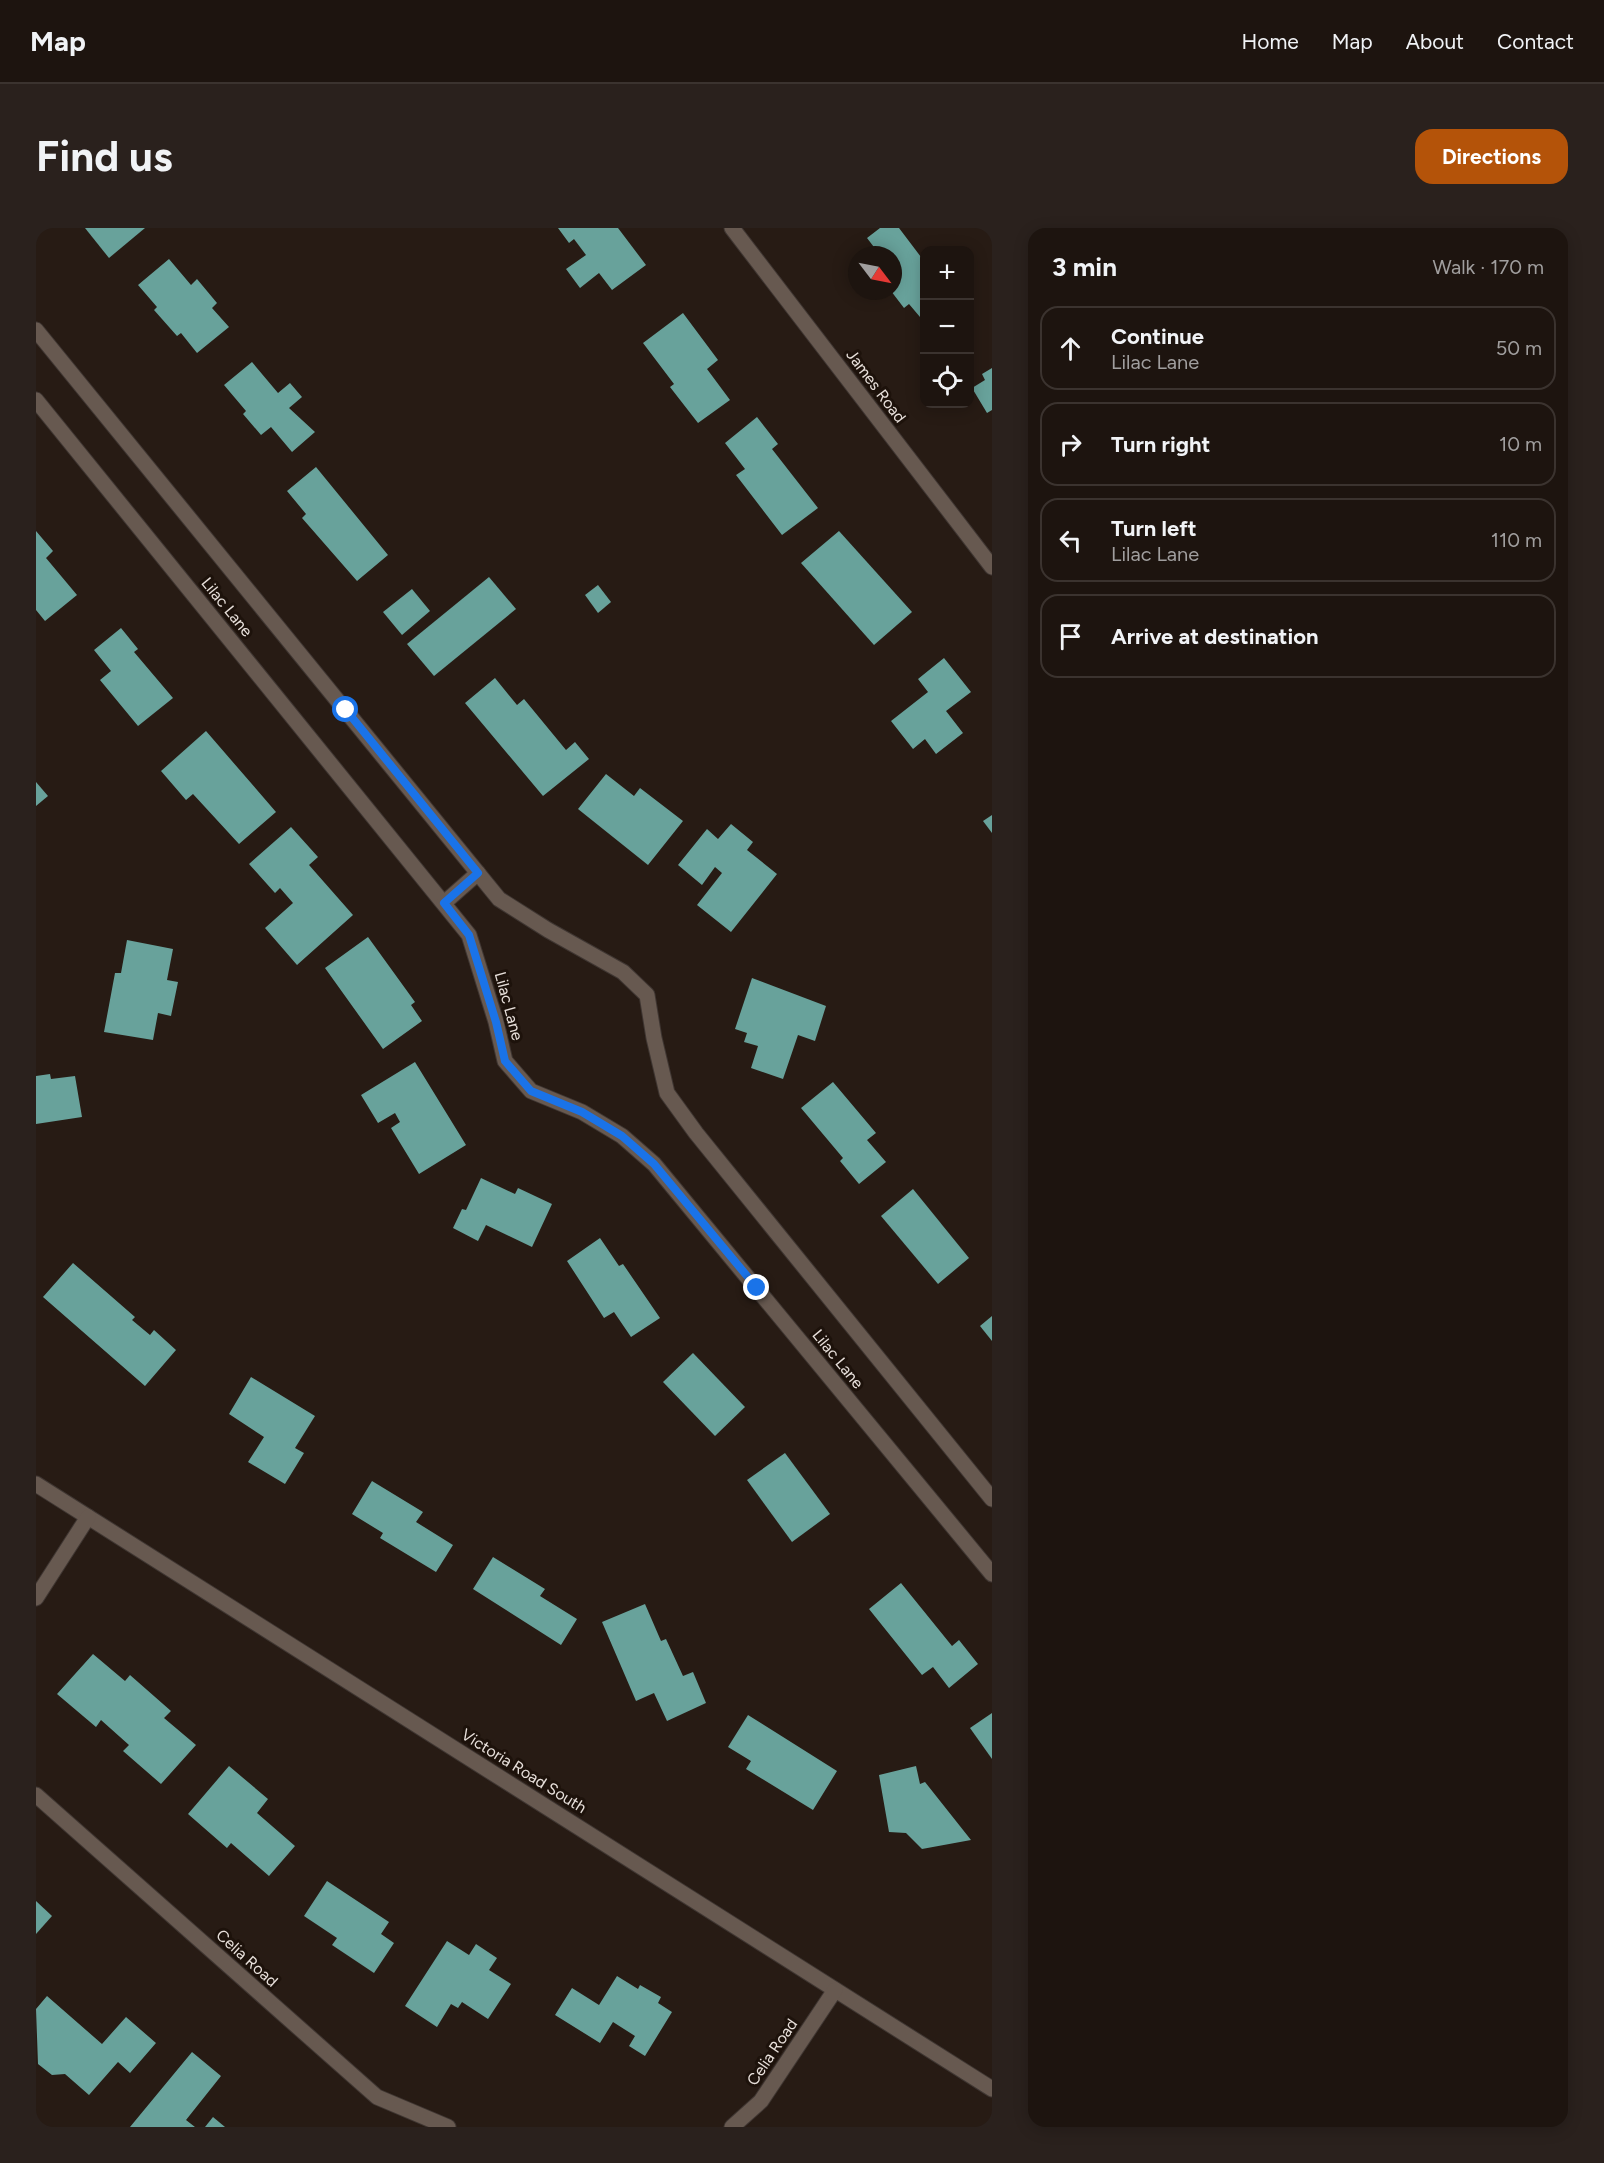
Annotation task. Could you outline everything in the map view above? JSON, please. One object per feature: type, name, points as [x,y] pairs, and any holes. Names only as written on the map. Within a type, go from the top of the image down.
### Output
[{"type":"street","name":"James Road","points":[[732,228],[990,561]]},
{"type":"street","name":"Lilac Lane","points":[[36,330],[499,899],[548,930],[623,972],[646,995],[667,1093],[696,1133],[992,1500]]},
{"type":"street","name":"Lilac Lane","points":[[36,400],[469,935],[496,1022],[505,1061],[531,1091],[582,1112],[622,1136],[654,1164],[992,1574]]},
{"type":"street","points":[[444,903],[478,873]]},
{"type":"street","name":"Victoria Road South","points":[[36,1484],[992,2089]]},
{"type":"street","points":[[36,1598],[88,1517]]},
{"type":"street","name":"Celia Road","points":[[36,1794],[377,2097],[448,2127]]},
{"type":"street","name":"Celia Road","points":[[732,2127],[761,2101],[835,1990]]},
{"type":"building","points":[[85,228],[145,228],[109,258]]},
{"type":"building","points":[[558,228],[618,228],[646,265],[612,290],[599,273],[580,288],[566,269],[586,255],[574,239],[569,243]]},
{"type":"building","points":[[880,228],[899,228],[920,256],[920,317],[909,304],[904,308],[898,300],[902,300],[902,246],[873,246],[867,238]]},
{"type":"building","points":[[169,259],[191,285],[197,279],[217,303],[212,308],[229,327],[197,353],[181,333],[177,336],[154,310],[157,307],[138,285]]},
{"type":"building","points":[[683,313],[718,360],[707,369],[730,400],[698,423],[670,387],[674,384],[643,343]]},
{"type":"building","points":[[252,362],[278,393],[290,383],[302,397],[289,408],[315,432],[292,452],[271,427],[261,435],[243,414],[246,411],[224,385]]},
{"type":"building","points":[[992,368],[992,410],[987,413],[974,391],[974,387],[985,380],[982,374]]},
{"type":"building","points":[[757,417],[778,444],[772,449],[818,508],[782,535],[736,475],[745,469],[725,443]]},
{"type":"building","points":[[316,467],[388,555],[357,581],[302,518],[306,514],[287,491]]},
{"type":"building","points":[[36,531],[53,551],[46,558],[77,595],[45,621],[36,610]]},
{"type":"building","points":[[839,531],[912,612],[874,645],[801,563]]},
{"type":"building","points":[[489,577],[516,609],[434,676],[407,644]]},
{"type":"building","points":[[598,585],[611,602],[598,613],[585,595]]},
{"type":"building","points":[[412,589],[430,611],[402,635],[383,612]]},
{"type":"building","points":[[121,628],[138,649],[134,652],[173,698],[138,726],[100,680],[111,671],[94,650]]},
{"type":"building","points":[[944,658],[971,692],[946,711],[963,733],[936,754],[925,739],[913,749],[891,721],[928,692],[918,679]]},
{"type":"building","points":[[495,678],[517,705],[524,699],[566,750],[575,742],[589,759],[543,796],[465,703]]},
{"type":"building","points":[[206,731],[276,812],[239,844],[193,794],[186,800],[161,771]]},
{"type":"building","points":[[606,774],[634,796],[640,788],[683,821],[648,865],[578,809]]},
{"type":"building","points":[[36,782],[48,796],[36,806]]},
{"type":"building","points":[[992,815],[992,833],[983,821]]},
{"type":"building","points":[[731,824],[753,842],[747,850],[777,874],[731,932],[697,905],[722,873],[715,867],[702,885],[678,865],[707,829],[718,839]]},
{"type":"building","points":[[291,827],[318,857],[309,865],[353,915],[297,965],[265,928],[293,903],[280,888],[275,893],[249,864]]},
{"type":"building","points":[[368,937],[415,1002],[411,1005],[422,1021],[383,1049],[325,968]]},
{"type":"building","points":[[127,940],[173,949],[167,980],[178,982],[171,1016],[158,1013],[153,1040],[104,1032],[115,973],[121,973]]},
{"type":"building","points":[[752,978],[826,1006],[815,1041],[798,1035],[783,1079],[751,1068],[758,1046],[744,1042],[747,1033],[735,1029]]},
{"type":"building","points":[[415,1062],[466,1145],[419,1174],[391,1128],[400,1122],[395,1113],[378,1123],[361,1095]]},
{"type":"building","points":[[50,1074],[51,1079],[75,1076],[82,1117],[36,1124],[36,1076]]},
{"type":"building","points":[[833,1082],[876,1133],[867,1140],[886,1162],[859,1184],[840,1161],[843,1158],[801,1108]]},
{"type":"building","points":[[481,1178],[515,1194],[518,1188],[552,1204],[532,1247],[486,1225],[478,1241],[453,1228],[462,1209],[466,1210]]},
{"type":"building","points":[[913,1189],[969,1258],[938,1284],[881,1216]]},
{"type":"building","points":[[600,1238],[619,1266],[623,1264],[660,1318],[631,1337],[614,1312],[604,1318],[567,1261]]},
{"type":"building","points":[[73,1263],[135,1317],[132,1320],[150,1335],[154,1330],[176,1350],[145,1386],[43,1297]]},
{"type":"building","points":[[992,1316],[992,1341],[980,1326]]},
{"type":"building","points":[[693,1353],[745,1407],[715,1436],[663,1382]]},
{"type":"building","points":[[251,1377],[315,1416],[295,1448],[304,1453],[285,1484],[248,1462],[264,1437],[229,1414]]},
{"type":"building","points":[[785,1453],[830,1514],[792,1542],[747,1480]]},
{"type":"building","points":[[372,1481],[423,1512],[416,1522],[453,1545],[436,1572],[380,1538],[383,1533],[352,1514]]},
{"type":"building","points":[[493,1557],[545,1589],[540,1596],[577,1619],[561,1645],[473,1589]]},
{"type":"building","points":[[901,1583],[952,1646],[959,1640],[978,1664],[949,1688],[933,1667],[922,1675],[869,1609]]},
{"type":"building","points":[[645,1604],[661,1641],[666,1639],[683,1676],[693,1672],[706,1703],[667,1721],[654,1693],[636,1701],[602,1622]]},
{"type":"building","points":[[93,1654],[125,1681],[130,1675],[171,1711],[164,1718],[196,1745],[161,1784],[123,1751],[129,1745],[101,1720],[96,1727],[57,1694]]},
{"type":"building","points":[[992,1713],[992,1759],[970,1728]]},
{"type":"building","points":[[748,1715],[837,1771],[813,1810],[746,1769],[751,1761],[728,1747]]},
{"type":"building","points":[[229,1766],[268,1799],[257,1813],[295,1846],[269,1876],[231,1843],[227,1848],[188,1814]]},
{"type":"building","points":[[916,1766],[920,1784],[925,1782],[971,1840],[922,1849],[906,1833],[889,1832],[879,1775]]},
{"type":"building","points":[[327,1881],[389,1922],[381,1934],[394,1943],[374,1973],[332,1945],[337,1938],[304,1916]]},
{"type":"building","points":[[36,1901],[52,1916],[36,1934]]},
{"type":"building","points":[[447,1941],[469,1955],[476,1944],[497,1958],[489,1970],[511,1984],[488,2019],[462,2002],[458,2008],[451,2004],[437,2027],[405,2006]]},
{"type":"building","points":[[617,1976],[638,1989],[640,1985],[661,1997],[658,2003],[672,2012],[645,2056],[629,2046],[635,2036],[613,2022],[600,2043],[555,2015],[572,1988],[599,2005]]},
{"type":"building","points":[[47,1996],[102,2044],[126,2017],[156,2043],[130,2073],[118,2062],[89,2095],[65,2074],[52,2075],[38,2064],[36,2009]]},
{"type":"building","points":[[192,2052],[221,2076],[186,2120],[195,2127],[130,2127]]},
{"type":"building","points":[[213,2117],[225,2127],[205,2127]]},
{"type":"route","points":[[346,710],[478,873],[444,903],[469,935],[496,1022],[505,1061],[531,1091],[582,1112],[622,1136],[654,1164],[757,1288]]}]
